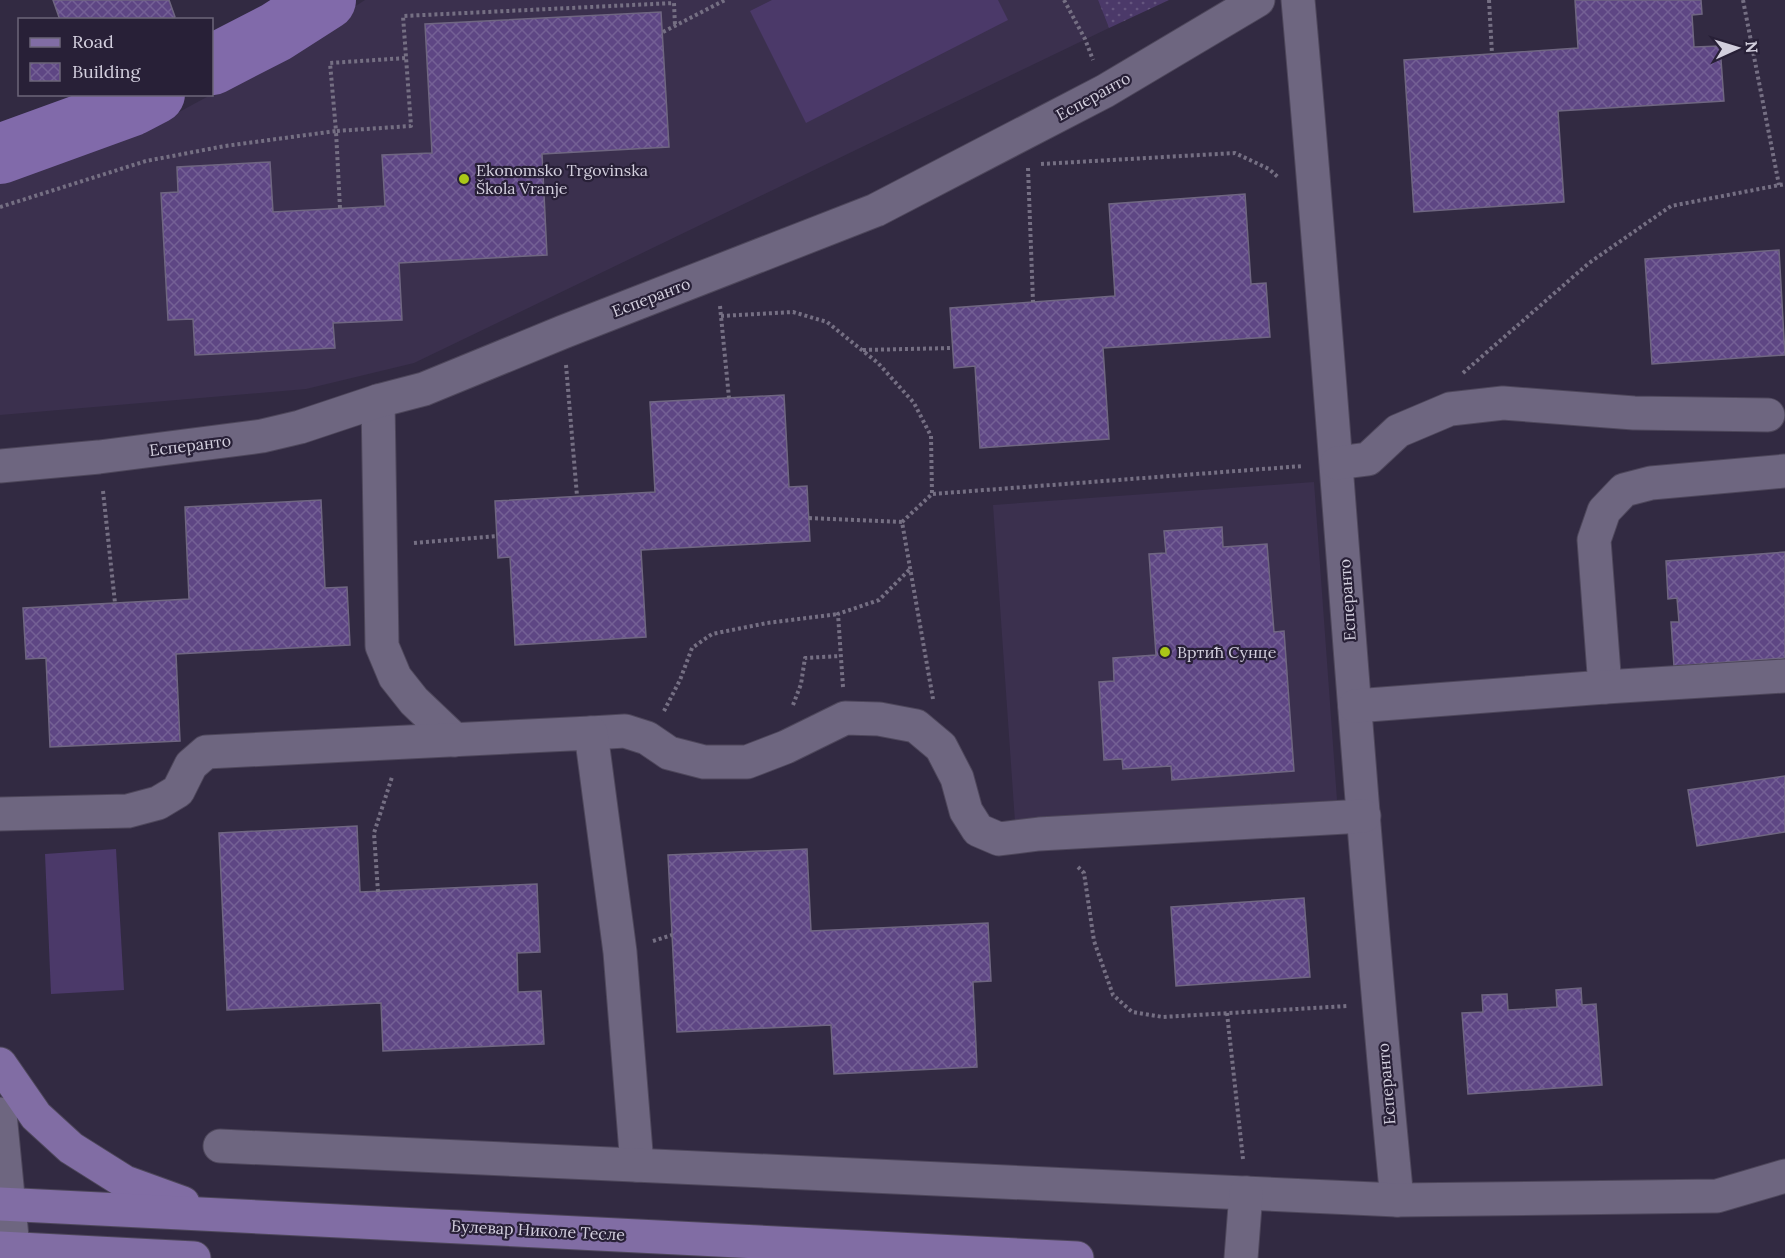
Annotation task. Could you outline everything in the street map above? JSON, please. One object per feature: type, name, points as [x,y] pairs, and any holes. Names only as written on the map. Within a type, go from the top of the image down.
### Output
[{"type":"main road","points":[[0,1064],[36,1116],[71,1148],[125,1182],[210,1214]]},
{"type":"main road","name":"Булевар Николе Тесле","points":[[5,1204],[1077,1258]]},
{"type":"main road","points":[[9,1252],[194,1258]]},
{"type":"street","name":"Есперанто","points":[[0,466],[99,457],[262,436],[300,427],[378,401],[424,389],[1026,149],[1105,91],[1258,0]]},
{"type":"street","name":"Есперанто","points":[[1298,0],[1319,233],[1378,1004],[1397,1200]]},
{"type":"street","points":[[378,401],[382,645],[395,677],[414,701],[455,740]]},
{"type":"street","points":[[1337,464],[1368,459],[1398,431],[1450,409],[1503,403],[1634,413],[1768,415]]},
{"type":"street","points":[[1605,687],[1594,540],[1604,510],[1624,490],[1651,483],[1785,471]]},
{"type":"street","points":[[1355,706],[1785,676]]},
{"type":"street","points":[[0,814],[128,811],[158,803],[178,791],[191,765],[206,752],[625,731],[647,738],[669,753],[704,762],[747,762],[786,747],[845,718],[879,719],[916,726],[941,747],[957,778],[966,811],[978,830],[999,838],[1364,816]]},
{"type":"street","points":[[591,733],[620,952],[637,1165]]},
{"type":"street","points":[[0,1114],[9,1252]]},
{"type":"street","points":[[220,1146],[1397,1200],[1717,1196],[1785,1176]]},
{"type":"street","points":[[1241,1258],[1246,1193]]},
{"type":"path","points":[[663,32],[725,0]]},
{"type":"path","points":[[1064,0],[1085,39],[1105,91]]},
{"type":"path","points":[[1489,0],[1492,54]]},
{"type":"path","points":[[1743,0],[1779,185]]},
{"type":"path","points":[[0,207],[146,161],[225,146],[336,131],[411,126],[403,16],[674,3],[675,26]]},
{"type":"path","points":[[340,208],[330,63],[406,58]]},
{"type":"path","points":[[1033,302],[1026,149],[1235,153],[1269,169],[1284,183]]},
{"type":"path","points":[[1458,378],[1589,263],[1671,206],[1785,184]]},
{"type":"path","points":[[719,271],[729,398]]},
{"type":"path","points":[[721,316],[793,312],[827,322],[878,363],[914,403],[931,436],[932,494]]},
{"type":"path","points":[[563,332],[577,496]]},
{"type":"path","points":[[862,350],[952,348]]},
{"type":"path","points":[[99,457],[115,603]]},
{"type":"path","points":[[809,518],[902,522],[932,494],[1337,464]]},
{"type":"path","points":[[902,522],[941,747]]},
{"type":"path","points":[[381,546],[497,536]]},
{"type":"path","points":[[625,731],[650,723],[667,709],[692,648],[712,634],[767,623],[838,614],[879,600],[910,568]]},
{"type":"path","points":[[838,614],[845,718]]},
{"type":"path","points":[[792,706],[801,684],[805,658],[840,656]]},
{"type":"path","points":[[378,892],[374,833],[404,742]]},
{"type":"path","points":[[1077,866],[1084,873],[1094,941],[1113,996],[1132,1012],[1163,1017],[1378,1004]]},
{"type":"path","points":[[1227,1013],[1246,1193]]},
{"type":"shaded area","points":[[365,0],[1098,0],[1109,28],[414,363],[306,389],[0,415],[0,178],[144,131],[209,96],[213,96],[213,94],[253,72]]},
{"type":"shaded area","points":[[772,0],[998,0],[1008,20],[806,123],[750,11]]},
{"type":"shaded area","points":[[1098,0],[1169,0],[1109,28]]},
{"type":"shaded area","name":"Вртић Сунце","points":[[1314,482],[1337,800],[1015,822],[993,505]]},
{"type":"shaded area","points":[[116,849],[124,990],[51,994],[45,854]]},
{"type":"building","points":[[53,0],[169,0],[175,17],[173,18],[59,18]]},
{"type":"building","points":[[1575,0],[1701,0],[1702,14],[1692,15],[1694,47],[1720,46],[1724,101],[1558,111],[1564,202],[1414,212],[1404,60],[1578,48]]},
{"type":"building","name":"Ekonomsko Trgovinska Škola Vranje","points":[[661,12],[669,147],[542,154],[547,255],[399,263],[402,320],[333,323],[335,348],[195,355],[193,319],[168,320],[161,193],[178,192],[177,167],[270,162],[273,212],[385,206],[382,155],[432,153],[425,24]]},
{"type":"building","points":[[1245,194],[1251,284],[1266,283],[1270,337],[1103,348],[1109,439],[980,448],[975,366],[954,368],[950,308],[1115,296],[1109,204]]},
{"type":"building","points":[[1779,250],[1785,355],[1652,364],[1645,259]]},
{"type":"building","points":[[784,395],[789,487],[807,486],[810,541],[641,550],[646,637],[515,645],[510,557],[498,558],[495,501],[655,492],[650,402]]},
{"type":"building","points":[[321,500],[325,588],[347,587],[350,645],[176,654],[180,741],[50,747],[46,658],[26,659],[23,608],[189,599],[185,507]]},
{"type":"building","points":[[1222,527],[1223,547],[1267,544],[1274,632],[1284,631],[1294,771],[1172,780],[1171,766],[1123,769],[1122,759],[1104,760],[1099,682],[1114,681],[1113,658],[1156,655],[1149,554],[1166,553],[1164,531]]},
{"type":"building","points":[[1785,552],[1785,658],[1674,666],[1671,622],[1679,622],[1677,598],[1668,599],[1666,561]]},
{"type":"building","points":[[1785,776],[1785,832],[1697,846],[1688,790]]},
{"type":"building","points":[[357,826],[360,892],[537,884],[540,952],[517,953],[518,992],[541,991],[544,1044],[383,1051],[381,1003],[227,1010],[219,833]]},
{"type":"building","points":[[807,849],[811,931],[988,923],[991,981],[973,982],[977,1067],[834,1074],[831,1025],[677,1032],[668,855]]},
{"type":"building","points":[[1304,898],[1310,977],[1176,986],[1171,907]]},
{"type":"building","points":[[1581,988],[1582,1005],[1596,1004],[1602,1085],[1468,1094],[1462,1013],[1483,1012],[1482,995],[1507,994],[1508,1010],[1557,1007],[1556,990]]},
{"type":"waterway","points":[[213,64],[276,32],[326,0]]},
{"type":"waterway","points":[[0,154],[132,106],[151,96]]},
{"type":"place","name":"Ekonomsko Trgovinska Škola Vranje","points":[[464,179]]},
{"type":"place","name":"Вртић Сунце","points":[[1165,652]]}]
